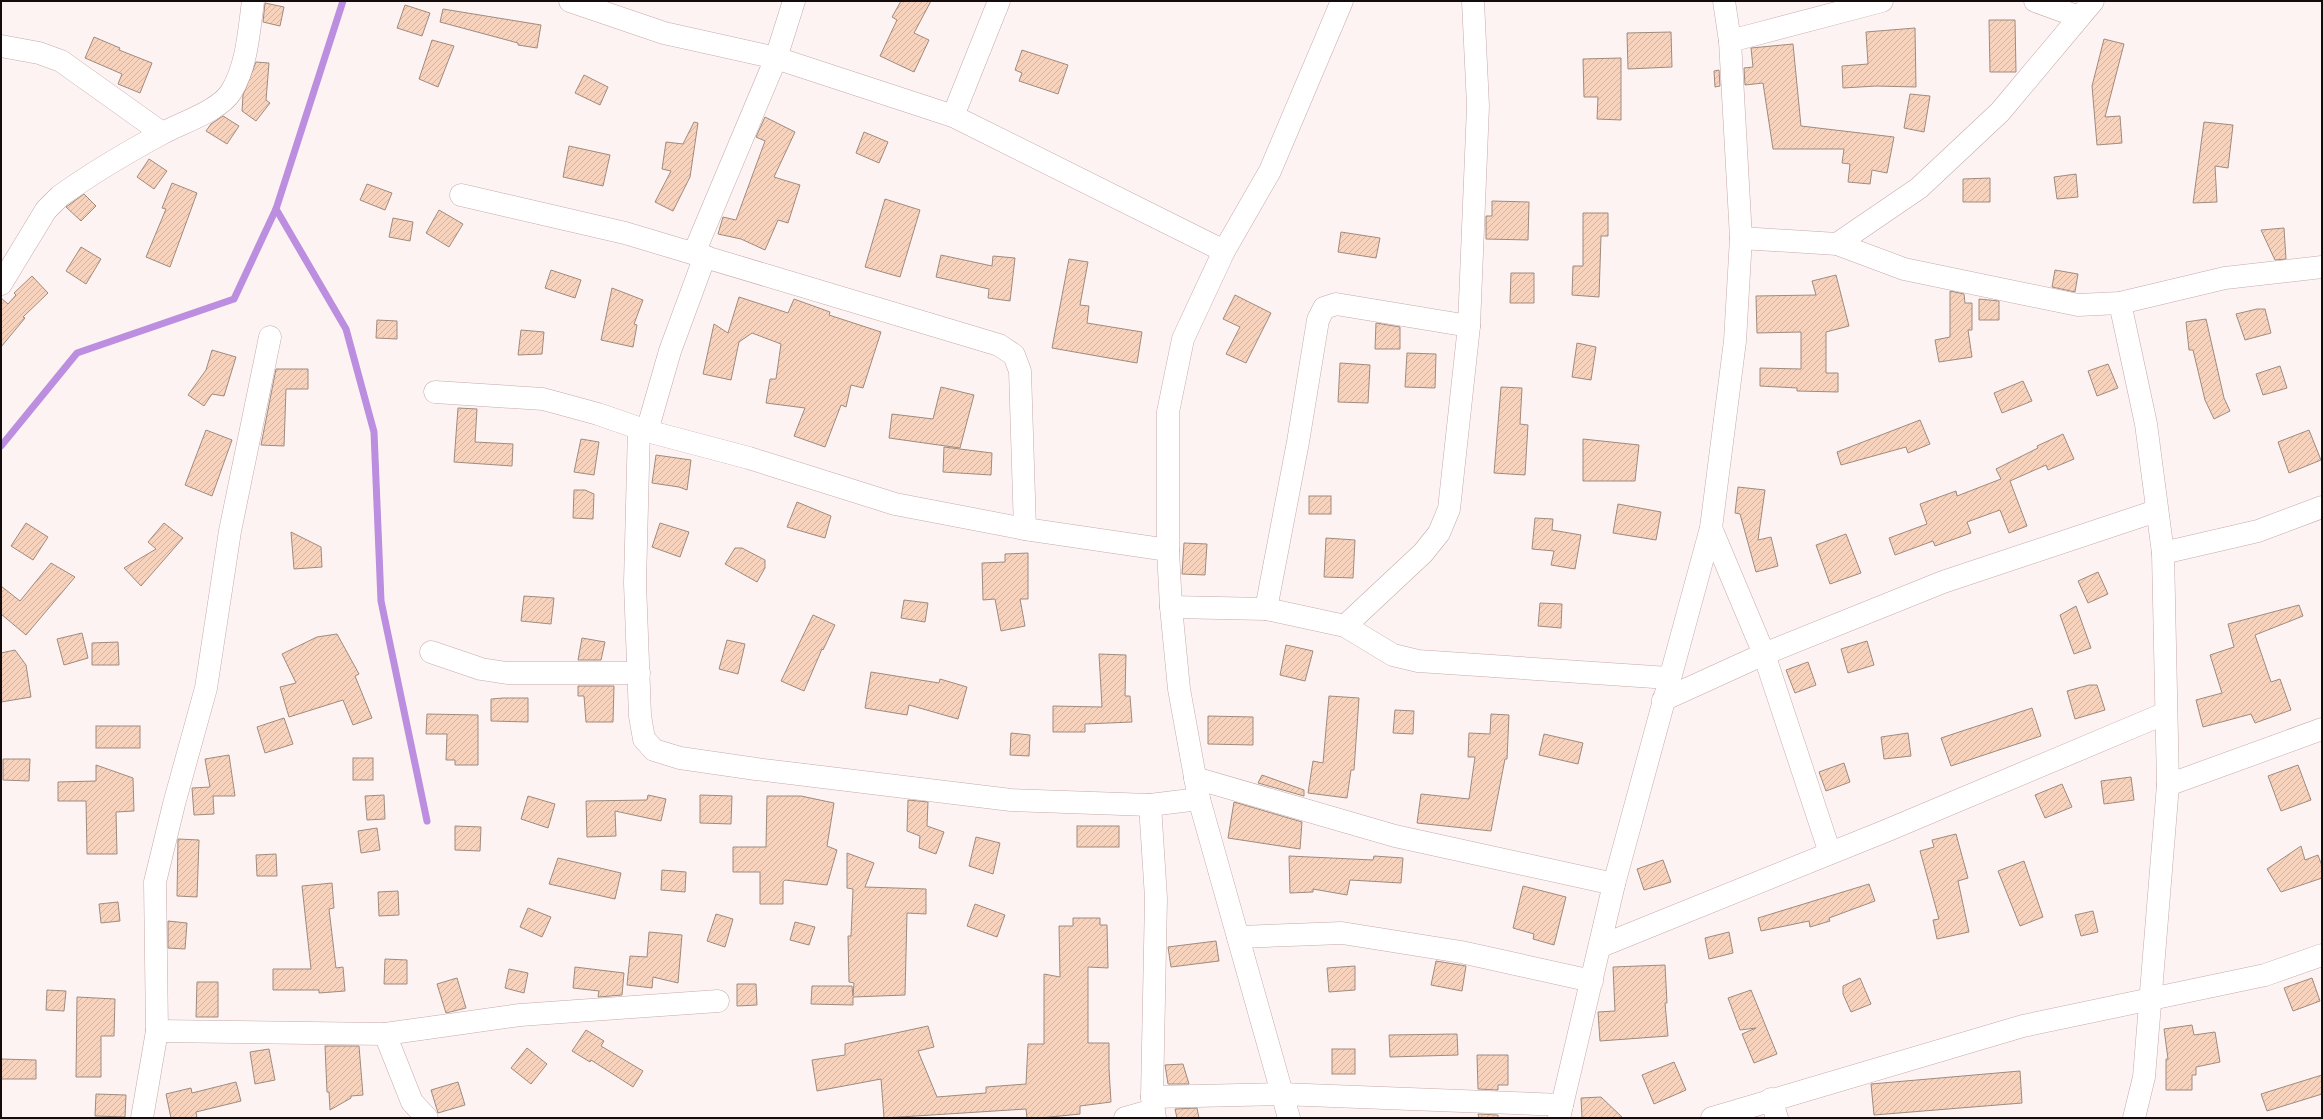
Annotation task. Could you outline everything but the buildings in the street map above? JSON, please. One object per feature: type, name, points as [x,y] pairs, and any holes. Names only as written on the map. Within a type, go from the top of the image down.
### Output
[{"type":"street","points":[[1,284],[46,210],[60,196],[162,133],[218,105],[230,93],[239,77],[248,40],[254,1]]},
{"type":"street","points":[[571,1],[664,33],[776,58],[953,116],[1224,251]]},
{"type":"street","points":[[794,1],[776,58],[699,255],[670,351],[643,429],[635,583],[638,673],[644,739],[654,750],[680,758],[1011,800],[1150,805],[1200,799]]},
{"type":"street","points":[[953,116],[999,1]]},
{"type":"street","points":[[1288,1118],[1200,799],[1178,689],[1168,550],[1168,412],[1183,339],[1224,251],[1270,171],[1342,1]]},
{"type":"street","points":[[1345,626],[1423,554],[1439,533],[1449,509],[1470,326],[1478,106],[1473,1]]},
{"type":"street","points":[[1125,1118],[1153,1108],[1282,1094],[1560,1112],[1614,884],[1711,528],[1735,341],[1741,238],[1730,41],[1724,1]]},
{"type":"street","points":[[1730,41],[1882,1]]},
{"type":"street","points":[[2035,1],[2086,9]]},
{"type":"street","points":[[1837,244],[1919,188],[2000,112],[2086,9]]},
{"type":"street","points":[[1,46],[39,53],[61,61],[162,133]]},
{"type":"street","points":[[461,195],[625,233],[999,345],[1014,355],[1020,371],[1025,529]]},
{"type":"street","points":[[1741,238],[1837,244],[1904,269],[2016,294],[2078,305],[2120,303],[2225,278],[2322,267]]},
{"type":"street","points":[[2120,303],[2146,424],[2156,511],[2163,554],[2168,786],[2152,999],[2144,1077],[2134,1118]]},
{"type":"street","points":[[1266,609],[1298,442],[1318,320],[1324,308],[1336,304],[1470,326]]},
{"type":"street","points":[[142,1118],[157,1031],[156,882],[174,804],[206,688],[230,531],[270,337]]},
{"type":"street","points":[[435,392],[543,399],[598,414],[643,429],[749,458],[895,504],[1025,529],[1168,550]]},
{"type":"street","points":[[2163,554],[2258,531],[2322,507]]},
{"type":"street","points":[[1664,700],[1764,654],[1943,582],[2156,511]]},
{"type":"street","points":[[1711,528],[1764,654],[1830,853]]},
{"type":"street","points":[[1171,607],[1266,609],[1345,626],[1393,655],[1418,661],[1670,678]]},
{"type":"street","points":[[432,652],[480,669],[507,673],[638,673]]},
{"type":"street","points":[[1600,946],[1830,853],[2166,713]]},
{"type":"street","points":[[2168,786],[2322,729]]},
{"type":"street","points":[[1195,778],[1395,836],[1614,884]]},
{"type":"street","points":[[1150,805],[1156,898],[1153,1108]]},
{"type":"street","points":[[1238,937],[1342,933],[1461,952],[1592,981]]},
{"type":"street","points":[[1712,1118],[1774,1109],[2023,1026],[2265,975],[2322,955]]},
{"type":"street","points":[[157,1031],[385,1034],[520,1015],[718,1001]]},
{"type":"street","points":[[385,1034],[412,1102],[427,1118]]},
{"type":"waterway","points":[[1,446],[77,353],[234,299],[276,209],[343,1]]},
{"type":"waterway","points":[[276,209],[346,329],[374,432],[381,601],[427,821]]}]
